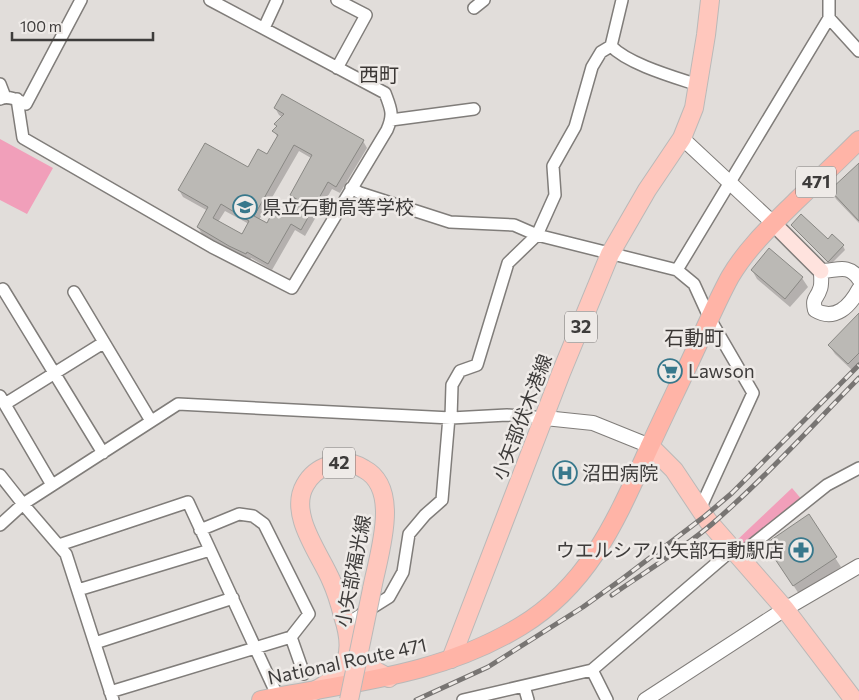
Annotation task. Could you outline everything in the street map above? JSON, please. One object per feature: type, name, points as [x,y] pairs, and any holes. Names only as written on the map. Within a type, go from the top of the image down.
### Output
[{"type":"highway","name":"National Route 471","points":[[270,698],[389,678],[451,659],[521,626],[560,596],[594,557],[608,535],[730,277],[748,250],[773,223],[859,140]]},
{"type":"main road","name":"小矢部伏木港線","points":[[451,659],[561,373],[610,254],[647,190],[682,138],[694,108],[710,0]]},
{"type":"main road","points":[[773,223],[821,271]]},
{"type":"main road","points":[[650,446],[674,470],[700,509],[735,553],[786,609],[854,700]]},
{"type":"main road","name":"小矢部福光線","points":[[349,700],[386,513],[384,494],[375,477],[367,470],[358,465],[347,463],[326,467],[316,472],[303,488],[300,508],[307,531],[336,591],[350,642],[355,652],[363,660],[380,674],[389,678]]},
{"type":"main road","name":"小矢部福光線","points":[[312,692],[325,685],[340,671],[345,662],[350,642]]},
{"type":"street","points":[[0,84],[2,98],[17,100],[26,104],[81,0]]},
{"type":"street","points":[[17,100],[23,138],[212,247],[292,288],[387,130],[392,120],[391,110],[384,93],[210,0]]},
{"type":"street","points":[[264,28],[277,0]]},
{"type":"street","points":[[337,0],[366,15],[337,68]]},
{"type":"street","points":[[474,8],[484,0]]},
{"type":"street","points":[[346,624],[389,597],[403,572],[409,534],[425,515],[442,500],[452,384],[460,371],[476,366],[508,263],[537,235],[555,195],[553,166],[575,127],[592,67],[601,52],[611,46],[622,0]]},
{"type":"street","points":[[677,270],[829,18],[829,0]]},
{"type":"street","points":[[829,18],[859,51]]},
{"type":"street","points":[[611,46],[618,53],[662,73],[698,85]]},
{"type":"street","points":[[392,120],[474,109]]},
{"type":"street","points":[[682,138],[773,223]]},
{"type":"street","points":[[351,188],[360,193],[450,222],[514,225],[537,235],[677,270],[694,284],[710,319],[753,393],[700,509]]},
{"type":"street","points":[[859,279],[854,272],[846,268],[821,271],[820,289],[813,302],[815,310],[823,314],[834,314],[846,307],[859,289]]},
{"type":"street","points":[[3,289],[103,453]]},
{"type":"street","points":[[74,292],[151,421]]},
{"type":"street","points":[[52,485],[3,400],[54,373],[103,343]]},
{"type":"street","points":[[0,525],[22,504],[178,404],[450,418],[507,415],[545,418],[593,423],[650,446]]},
{"type":"street","points":[[463,700],[592,670],[735,553],[827,484],[859,468]]},
{"type":"street","points":[[0,475],[22,504],[66,554],[112,696],[292,637],[309,614],[264,524],[253,516],[239,514],[200,530]]},
{"type":"street","points":[[59,545],[188,502],[256,648],[270,698]]},
{"type":"street","points":[[78,590],[210,550]]},
{"type":"street","points":[[645,700],[786,609],[859,566]]},
{"type":"street","points":[[95,643],[233,598]]},
{"type":"street","points":[[292,637],[304,674]]},
{"type":"street","points":[[592,670],[607,700]]},
{"type":"street","points":[[524,686],[528,700]]},
{"type":"shaded area","points":[[0,139],[53,168],[27,214],[0,200]]},
{"type":"shaded area","points":[[792,488],[803,501],[744,548],[734,543]]},
{"type":"building","points":[[282,94],[364,140],[336,187],[328,182],[301,230],[291,224],[268,264],[247,252],[246,254],[229,246],[197,227],[208,207],[178,190],[205,143],[248,167],[258,149],[267,154],[278,135],[272,131],[277,126],[274,124],[284,114],[274,108]],"holes":[[[294,145],[312,155],[290,195],[298,200],[289,216],[280,211],[277,216],[272,213],[267,223],[254,216]],[[221,204],[249,221],[242,234],[213,218]]]},
{"type":"building","points":[[859,163],[859,221],[830,190]]},
{"type":"building","points":[[801,214],[828,239],[832,234],[844,245],[828,262],[791,225]]},
{"type":"building","points":[[769,248],[803,277],[785,299],[751,270]]},
{"type":"building","points":[[859,313],[859,353],[848,364],[828,345]]},
{"type":"building","name":"ウエルシア小矢部石動駅店","points":[[809,514],[837,557],[793,586],[765,544]]},
{"type":"railway","points":[[416,700],[488,667],[583,607],[622,579],[732,493],[859,365]]},
{"type":"railway","points":[[612,595],[712,524],[768,471],[859,378]]},
{"type":"place","name":"県立石動高等学校","points":[[245,207]]},
{"type":"place","name":"Lawson","points":[[670,371]]},
{"type":"place","name":"沼田病院","points":[[565,473]]},
{"type":"place","name":"ウエルシア小矢部石動駅店","points":[[801,550]]},
{"type":"district","name":"西町","points":[[379,75]]},
{"type":"district","name":"石動町","points":[[694,338]]}]
